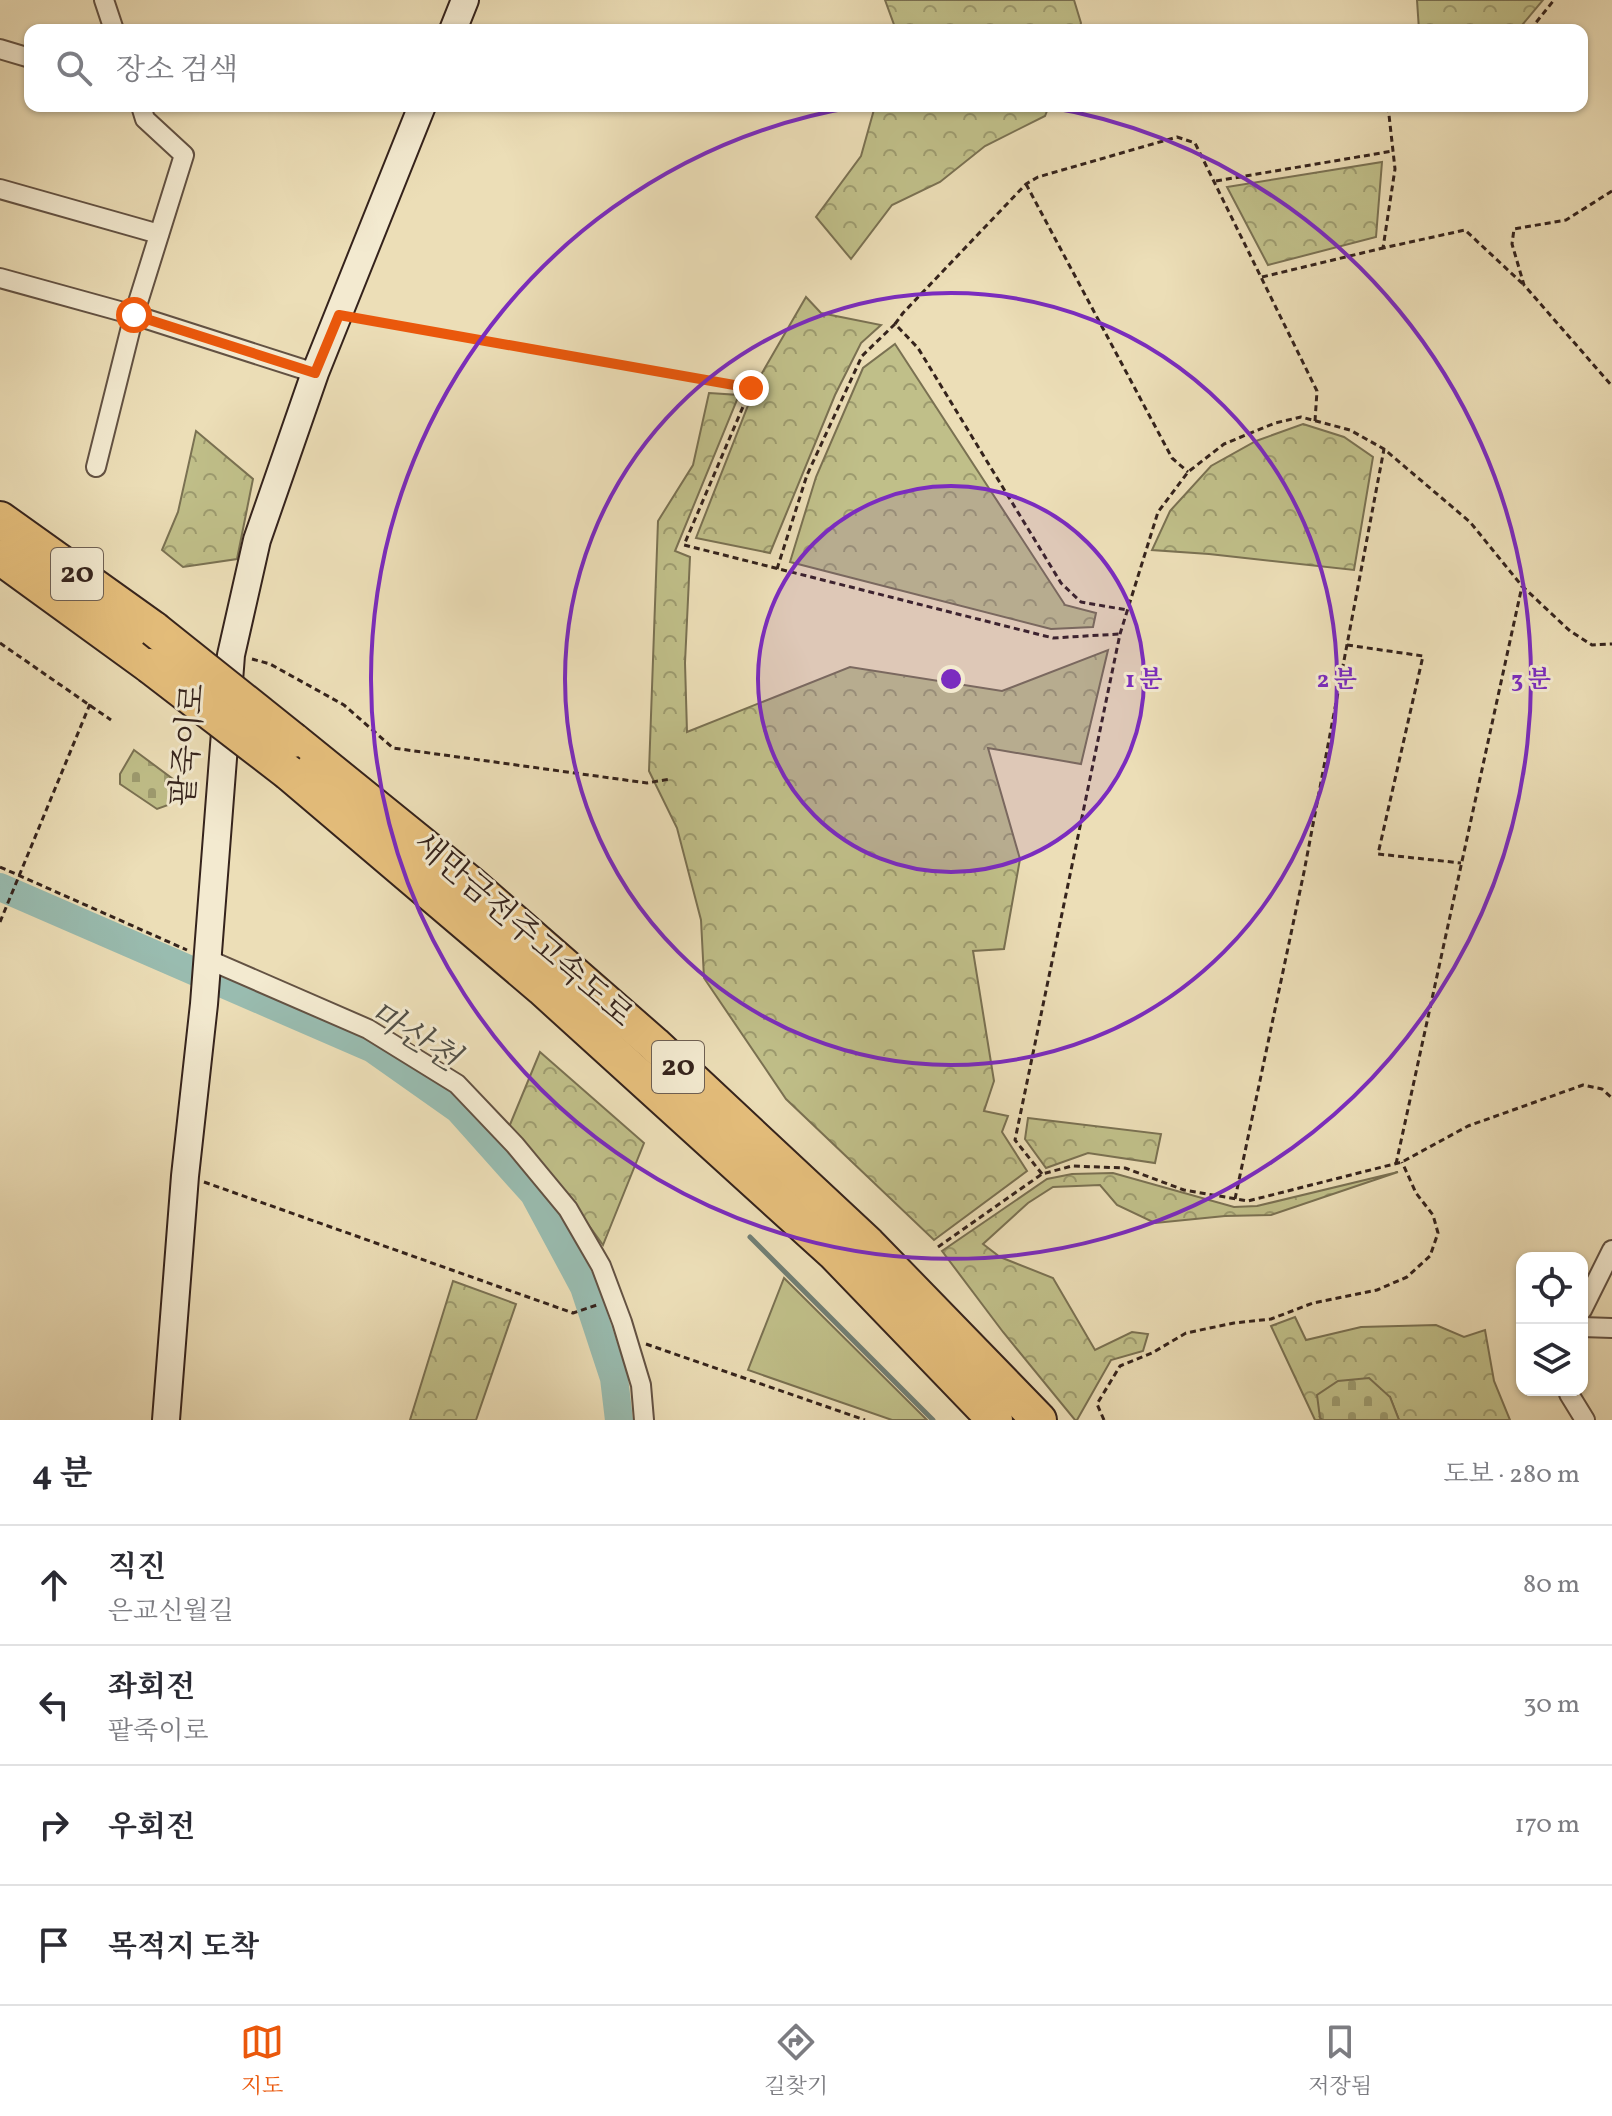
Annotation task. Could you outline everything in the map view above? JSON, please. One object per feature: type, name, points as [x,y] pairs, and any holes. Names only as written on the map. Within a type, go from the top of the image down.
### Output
[{"type":"highway","name":"새만금전주고속도로","points":[[0,519],[154,629],[835,1254],[995,1420]]},
{"type":"highway","name":"새만금전주고속도로","points":[[0,557],[150,666],[291,756],[472,885],[654,1044],[868,1244],[1039,1420]]},
{"type":"street","points":[[104,0],[112,24]]},
{"type":"street","points":[[455,24],[465,0]]},
{"type":"street","points":[[0,49],[24,56]]},
{"type":"street","points":[[96,467],[134,315],[184,155],[145,119],[143,112]]},
{"type":"street","name":"팥죽이로","points":[[166,1420],[231,655],[257,540],[315,373],[420,112]]},
{"type":"street","points":[[0,189],[159,234]]},
{"type":"street","points":[[0,278],[134,315],[315,373]]},
{"type":"street","points":[[206,962],[368,1029],[457,1084],[515,1145],[568,1209],[601,1266],[641,1385],[644,1420]]},
{"type":"street","points":[[1588,1298],[1612,1250]]},
{"type":"street","points":[[1588,1327],[1612,1328]]},
{"type":"street","points":[[1570,1396],[1585,1420]]},
{"type":"path","points":[[1535,24],[1554,0]]},
{"type":"path","points":[[1383,248],[1395,169],[1389,112]]},
{"type":"path","points":[[777,569],[807,475],[862,356],[1026,184],[1038,177],[1177,137],[1195,143],[1317,391],[1315,421]]},
{"type":"path","points":[[1214,181],[1393,151]]},
{"type":"path","points":[[1026,184],[1172,458],[1188,472]]},
{"type":"path","points":[[1524,285],[1512,244],[1514,229],[1566,220],[1612,191]]},
{"type":"path","points":[[1261,277],[1465,230],[1524,285],[1612,386]]},
{"type":"path","points":[[339,315],[751,388],[684,545],[1053,638],[1120,634]]},
{"type":"path","points":[[895,324],[918,348],[1061,583],[1081,602],[1127,610]]},
{"type":"path","points":[[1042,1174],[1015,1140],[1120,634],[1158,512],[1188,472],[1224,444],[1275,423],[1301,417],[1350,430],[1384,449],[1470,522],[1522,586],[1570,631],[1592,645],[1612,644]]},
{"type":"path","points":[[1235,1199],[1304,872],[1384,449]]},
{"type":"path","points":[[1396,1164],[1522,586]]},
{"type":"path","points":[[0,643],[111,720]]},
{"type":"path","points":[[1347,645],[1423,656],[1378,854],[1461,863]]},
{"type":"path","points":[[231,655],[270,664],[344,705],[393,748],[647,783],[670,779]]},
{"type":"path","points":[[0,922],[90,704]]},
{"type":"path","points":[[0,867],[206,962]]},
{"type":"path","points":[[938,1247],[1042,1174],[1072,1166],[1125,1168],[1184,1190],[1248,1201],[1402,1162],[1468,1126],[1558,1092],[1583,1085],[1602,1089],[1612,1098]]},
{"type":"path","points":[[1104,1420],[1097,1404],[1120,1366],[1152,1353],[1186,1333],[1271,1319],[1313,1303],[1377,1290],[1407,1277],[1430,1256],[1438,1233],[1433,1215],[1416,1193],[1402,1162]]},
{"type":"path","points":[[185,1176],[573,1313],[614,1299]]},
{"type":"path","points":[[626,1337],[865,1420]]},
{"type":"green space","points":[[885,0],[1074,0],[1081,23],[1081,24],[894,24]]},
{"type":"green space","points":[[1417,0],[1543,0],[1523,24],[1419,24]]},
{"type":"green space","points":[[873,112],[1047,112],[1045,116],[985,146],[940,182],[892,205],[851,259],[816,217],[861,156]]},
{"type":"green space","points":[[1382,162],[1376,237],[1268,265],[1227,187]]},
{"type":"green space","points":[[806,297],[821,313],[881,325],[861,343],[835,395],[770,553],[696,538],[758,380]]},
{"type":"green space","points":[[895,344],[1065,605],[1096,613],[1093,627],[1051,629],[790,562],[816,477],[863,368]]},
{"type":"green space","points":[[709,393],[739,395],[675,551],[690,557],[685,663],[687,732],[850,667],[1002,691],[1108,650],[1081,764],[988,748],[1020,859],[1004,949],[973,951],[994,1081],[984,1111],[1008,1116],[1002,1132],[1027,1171],[934,1240],[786,1099],[704,978],[701,920],[677,828],[649,771],[658,521],[693,465]]},
{"type":"green space","points":[[1303,424],[1344,437],[1373,457],[1354,570],[1152,550],[1170,511],[1211,466],[1256,441]]},
{"type":"green space","points":[[196,431],[253,479],[237,559],[183,567],[162,550],[178,512]]},
{"type":"green space","points":[[134,750],[185,788],[171,804],[157,809],[120,784],[120,774]]},
{"type":"green space","points":[[540,1052],[644,1143],[603,1245],[564,1191],[509,1127]]},
{"type":"green space","points":[[1028,1118],[1161,1134],[1155,1163],[1088,1153],[1046,1168],[1025,1139]]},
{"type":"green space","points":[[1398,1172],[1271,1215],[1155,1223],[1117,1205],[1100,1185],[1053,1187],[1028,1203],[983,1244],[1000,1257],[1053,1278],[1095,1350],[1132,1332],[1148,1334],[1143,1351],[1111,1360],[1077,1420],[1003,1332],[942,1251],[1047,1179],[1072,1174],[1113,1173],[1234,1207],[1257,1206]]},
{"type":"green space","points":[[784,1278],[927,1420],[892,1420],[748,1370]]},
{"type":"green space","points":[[453,1281],[516,1304],[476,1420],[410,1420]]},
{"type":"green space","points":[[1295,1317],[1306,1340],[1361,1327],[1436,1325],[1464,1337],[1485,1330],[1494,1381],[1510,1420],[1399,1420],[1390,1397],[1315,1420],[1271,1326]]},
{"type":"green space","points":[[1369,1378],[1390,1397],[1399,1420],[1320,1418],[1317,1395],[1338,1381]]},
{"type":"waterway","name":"마산천","points":[[0,887],[373,1049],[458,1109],[534,1194],[584,1287],[614,1378],[619,1420]]},
{"type":"waterway","points":[[750,1237],[933,1420]]},
{"type":"route","points":[[134,315],[315,373],[339,315],[751,388]]}]
